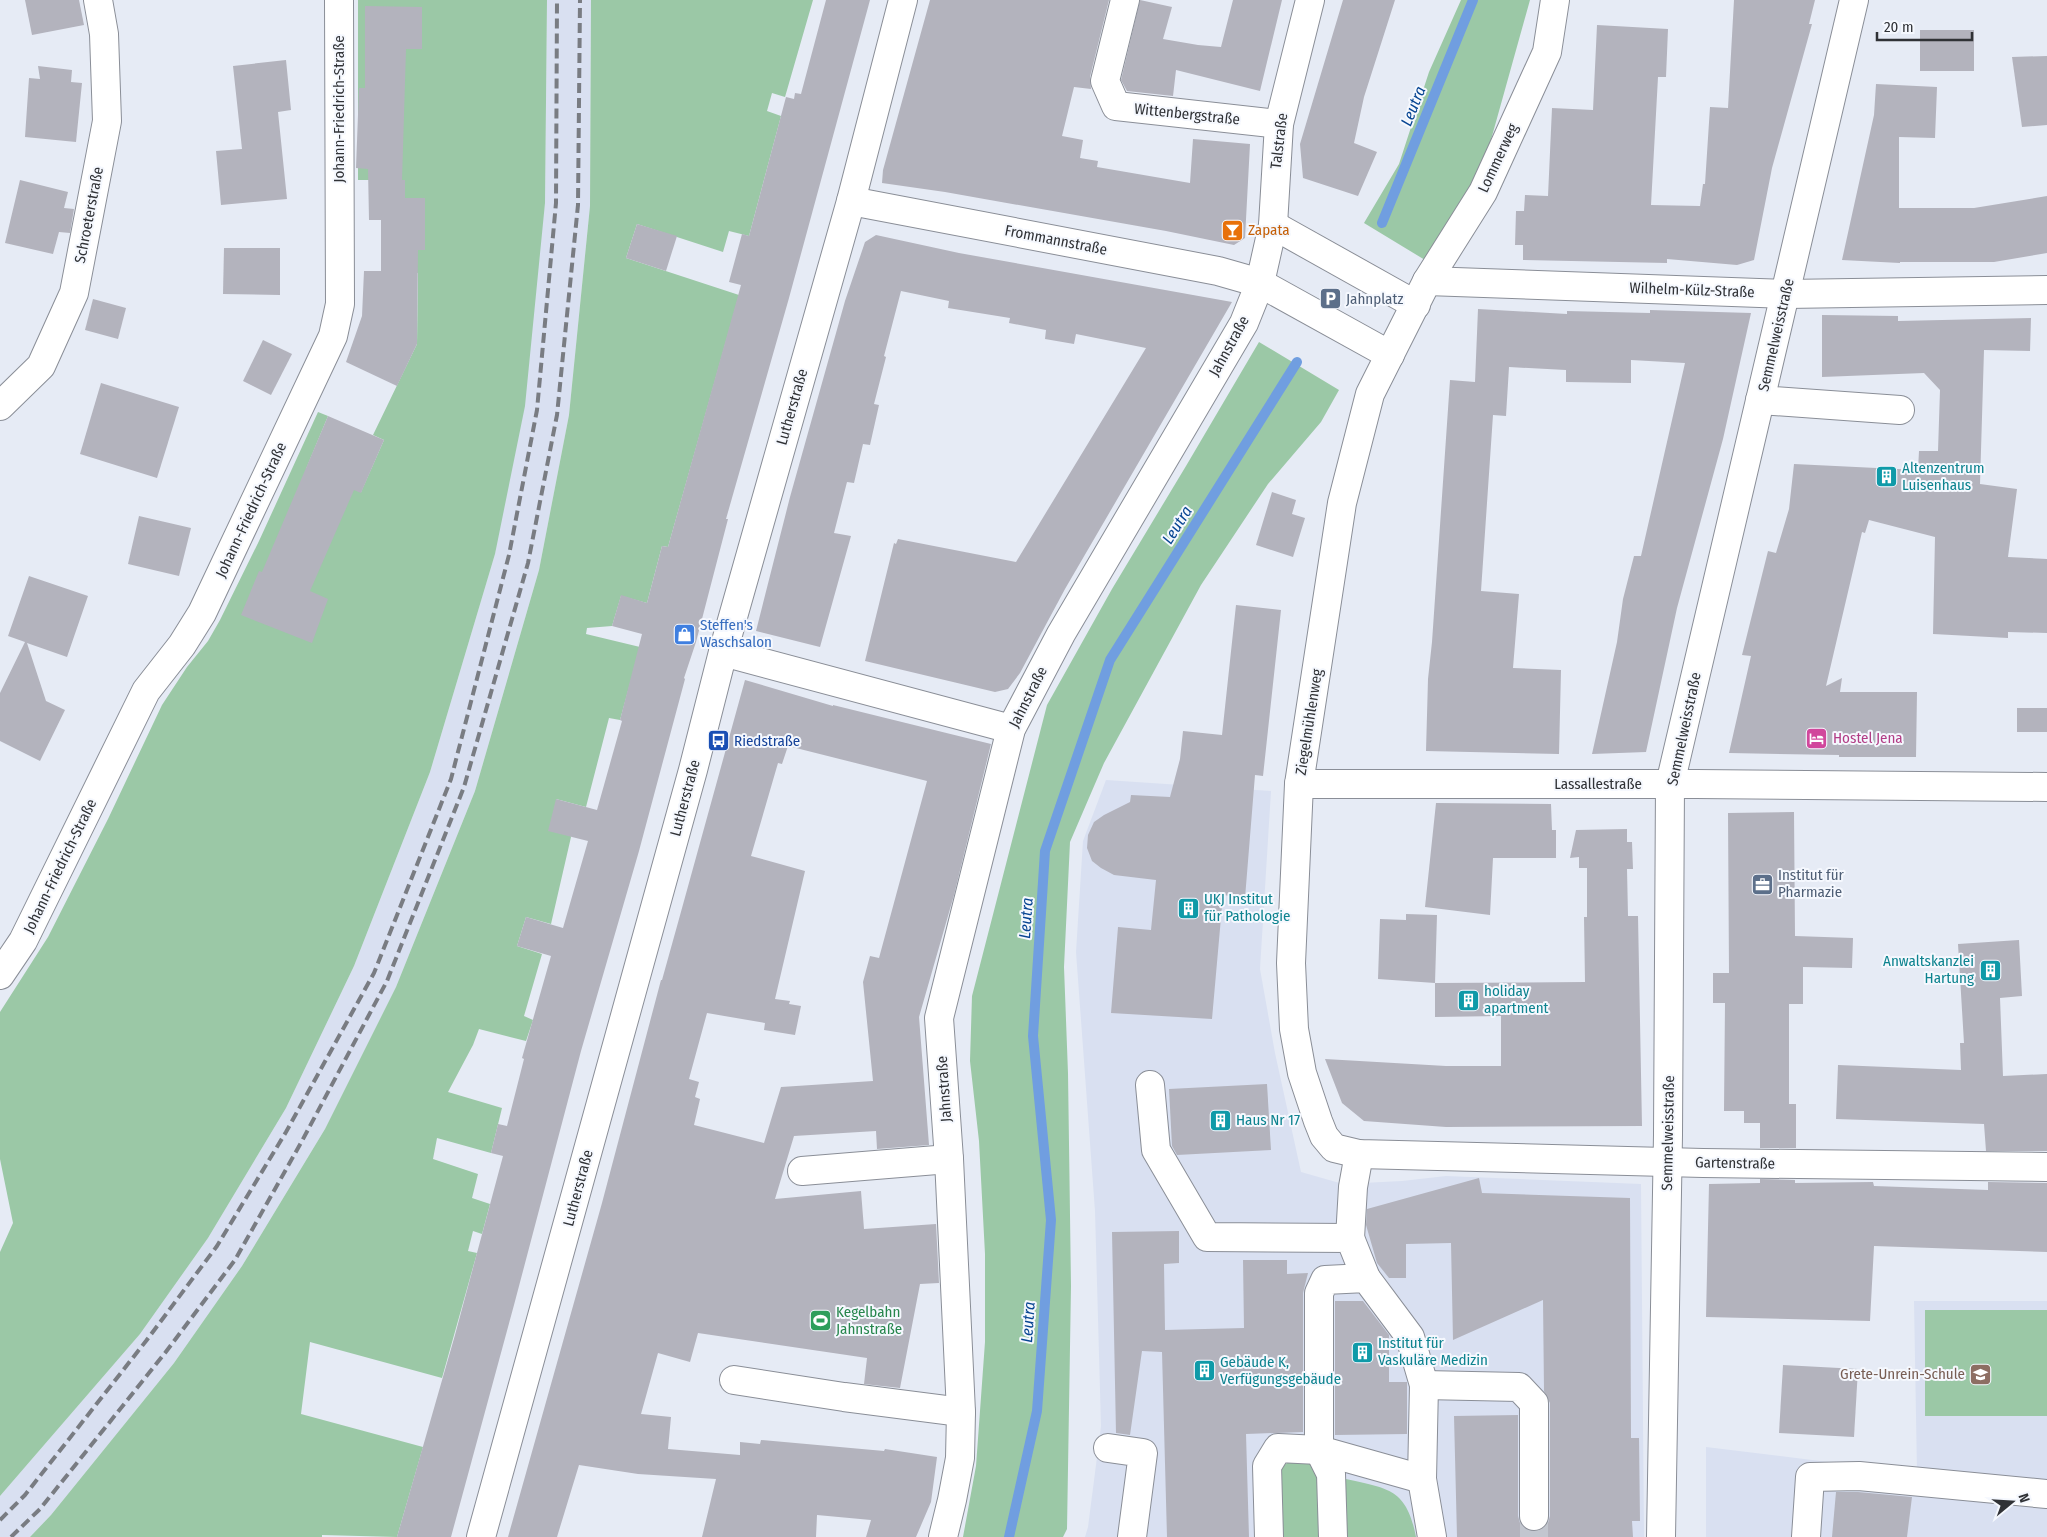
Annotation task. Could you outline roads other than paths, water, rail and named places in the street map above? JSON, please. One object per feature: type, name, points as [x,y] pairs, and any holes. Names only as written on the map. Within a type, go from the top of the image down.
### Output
[{"type":"street","name":"Schroeterstraße","points":[[0,406],[41,366],[74,293],[106,122],[104,34],[98,0]]},
{"type":"street","name":"Johann-Friedrich-Straße","points":[[0,974],[23,941],[146,691],[182,645],[202,613],[333,336],[340,304],[339,0]]},
{"type":"street","name":"Lutherstraße","points":[[481,1537],[685,798],[723,652],[851,201],[903,0]]},
{"type":"street","name":"Wittenbergstraße","points":[[1125,0],[1105,81],[1116,106],[1279,124]]},
{"type":"street","name":"Talstraße","points":[[1260,283],[1273,225],[1279,124],[1310,0]]},
{"type":"street","name":"Lommerweg","points":[[1422,293],[1483,192],[1547,52],[1555,0]]},
{"type":"street","name":"Semmelweisstraße","points":[[1661,1537],[1668,1162],[1670,784],[1854,0]]},
{"type":"street","name":"Frommannstraße","points":[[851,201],[1218,271],[1260,283],[1390,355]]},
{"type":"street","points":[[1273,225],[1422,293]]},
{"type":"street","name":"Jahnstraße","points":[[943,1537],[960,1458],[961,1412],[939,1018],[1010,729],[1061,634],[1244,323],[1260,283]]},
{"type":"street","name":"Wilhelm-Külz-Straße","points":[[1422,293],[1786,294],[2047,290]]},
{"type":"street","name":"Ziegelmühlenweg","points":[[1346,1151],[1324,1136],[1302,1073],[1294,1029],[1291,963],[1299,784],[1342,502],[1370,394],[1422,293]]},
{"type":"street","points":[[1760,400],[1900,410]]},
{"type":"street","points":[[723,652],[1010,729]]},
{"type":"street","name":"Lassallestraße","points":[[1299,784],[2047,787]]},
{"type":"street","points":[[1150,1085],[1156,1150],[1207,1237],[1350,1238]]},
{"type":"street","points":[[1346,1151],[1353,1187],[1350,1238],[1366,1278],[1410,1337],[1424,1385],[1422,1479],[1432,1537]]},
{"type":"street","name":"Gartenstraße","points":[[1346,1151],[1668,1162],[2047,1167]]},
{"type":"street","points":[[802,1171],[948,1159]]},
{"type":"street","points":[[1333,1537],[1330,1474],[1318,1450],[1318,1293],[1326,1280],[1366,1278]]},
{"type":"street","points":[[734,1380],[844,1398],[961,1412]]},
{"type":"street","points":[[1424,1385],[1518,1387],[1534,1403],[1534,1516]]},
{"type":"street","points":[[1108,1448],[1143,1453],[1132,1537]]},
{"type":"street","points":[[1268,1537],[1267,1466],[1278,1448],[1318,1450],[1422,1479]]},
{"type":"street","points":[[1806,1537],[1810,1477],[1859,1476],[2047,1494]]},
{"type":"waterway","name":"Leutra","points":[[1382,223],[1473,0]]},
{"type":"waterway","name":"Leutra","points":[[1009,1537],[1037,1411],[1051,1220],[1033,1036],[1045,851],[1110,660],[1297,362]]},
{"type":"tunnel","points":[[1534,1516],[1534,1537]]},
{"type":"railway","points":[[0,1520],[25,1495],[146,1341],[217,1246],[286,1132],[374,973],[451,779],[509,555],[537,410],[556,203],[557,0]]},
{"type":"railway","points":[[11,1537],[40,1509],[165,1353],[235,1260],[302,1141],[387,981],[464,787],[528,563],[557,415],[578,205],[580,0]]},
{"type":"place","name":"Zapata","points":[[1232,230]]},
{"type":"place","name":"Jahnplatz","points":[[1330,299]]},
{"type":"place","name":"Altenzentrum Luisenhaus","points":[[1886,477]]},
{"type":"place","name":"Steffen's Waschsalon","points":[[684,634]]},
{"type":"place","name":"Hostel Jena","points":[[1817,738]]},
{"type":"place","name":"Riedstraße","points":[[718,741]]},
{"type":"place","name":"Institut für Pharmazie","points":[[1762,884]]},
{"type":"place","name":"UKJ Institut für Pathologie","points":[[1188,908]]},
{"type":"place","name":"Anwaltskanzlei Hartung","points":[[1990,970]]},
{"type":"place","name":"holiday apartment","points":[[1468,1000]]},
{"type":"place","name":"Haus Nr 17","points":[[1220,1120]]},
{"type":"place","name":"Kegelbahn Jahnstraße","points":[[820,1321]]},
{"type":"place","name":"Institut für Vaskuläre Medizin","points":[[1362,1352]]},
{"type":"place","name":"Gebäude K, Verfügungsgebäude","points":[[1204,1371]]},
{"type":"place","name":"Grete-Unrein-Schule","points":[[1981,1374]]}]
